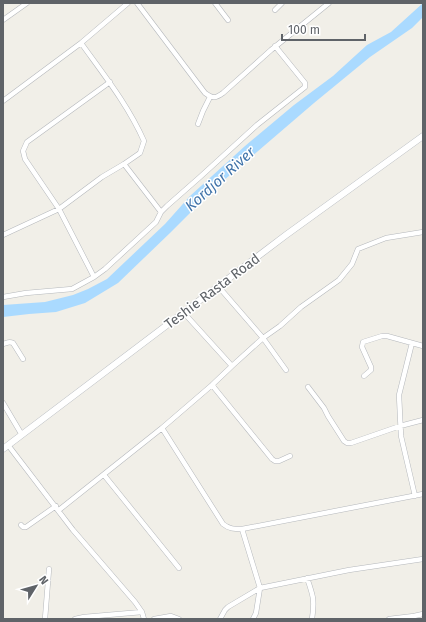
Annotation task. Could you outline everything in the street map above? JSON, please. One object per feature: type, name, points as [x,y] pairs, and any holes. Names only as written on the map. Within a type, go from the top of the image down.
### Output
[{"type":"main road","name":"Teshie Rasta Road","points":[[6,447],[286,235],[423,136]]},
{"type":"street","points":[[3,20],[26,3]]},
{"type":"street","points":[[3,101],[82,43],[128,3]]},
{"type":"street","points":[[137,3],[205,93],[210,97],[216,97],[223,93],[275,46],[329,3]]},
{"type":"street","points":[[215,3],[228,20]]},
{"type":"street","points":[[275,10],[282,3]]},
{"type":"street","points":[[3,235],[59,209],[98,180],[140,153],[144,141],[136,122],[82,43]]},
{"type":"street","points":[[3,297],[26,293],[72,289],[94,277],[105,269],[156,222],[161,212],[167,206],[257,125],[305,87],[305,83],[275,46]]},
{"type":"street","points":[[94,277],[59,209],[25,159],[23,151],[27,142],[110,82]]},
{"type":"street","points":[[198,124],[210,97]]},
{"type":"street","points":[[124,164],[161,212]]},
{"type":"street","points":[[59,510],[162,428],[263,338],[280,326],[301,307],[339,280],[352,264],[358,249],[386,238],[423,232]]},
{"type":"street","points":[[218,286],[263,338],[286,370]]},
{"type":"street","points":[[184,313],[232,366]]},
{"type":"street","points":[[364,376],[371,370],[371,366],[362,347],[363,342],[382,336],[423,346]]},
{"type":"street","points":[[3,344],[9,342],[13,343],[24,359]]},
{"type":"street","points":[[412,343],[399,395],[401,436],[415,496]]},
{"type":"street","points":[[212,385],[275,461],[279,461],[290,456]]},
{"type":"street","points":[[308,387],[324,408],[344,441],[347,443],[351,444],[400,426],[423,420]]},
{"type":"street","points":[[3,403],[22,435]]},
{"type":"street","points":[[162,428],[223,524],[232,529],[242,529],[423,494]]},
{"type":"street","points":[[6,447],[142,612],[144,619]]},
{"type":"street","points":[[104,475],[178,568]]},
{"type":"street","points":[[21,525],[26,527],[56,506]]},
{"type":"street","points":[[242,529],[260,588],[256,613],[253,619]]},
{"type":"street","points":[[220,619],[228,607],[260,588],[349,570],[423,559]]},
{"type":"street","points":[[45,619],[49,569]]},
{"type":"street","points":[[306,578],[313,594],[314,606],[312,619]]},
{"type":"street","points":[[75,619],[142,612]]},
{"type":"street","points":[[389,619],[423,614]]},
{"type":"street","points":[[154,619],[171,616],[179,619]]},
{"type":"water","name":"Kordjor River","points":[[423,3],[423,17],[412,28],[370,57],[216,187],[118,283],[85,303],[56,312],[3,317],[3,305],[45,302],[73,295],[107,279],[165,224],[190,196],[245,146],[294,105],[333,76],[367,45],[391,32]]}]
